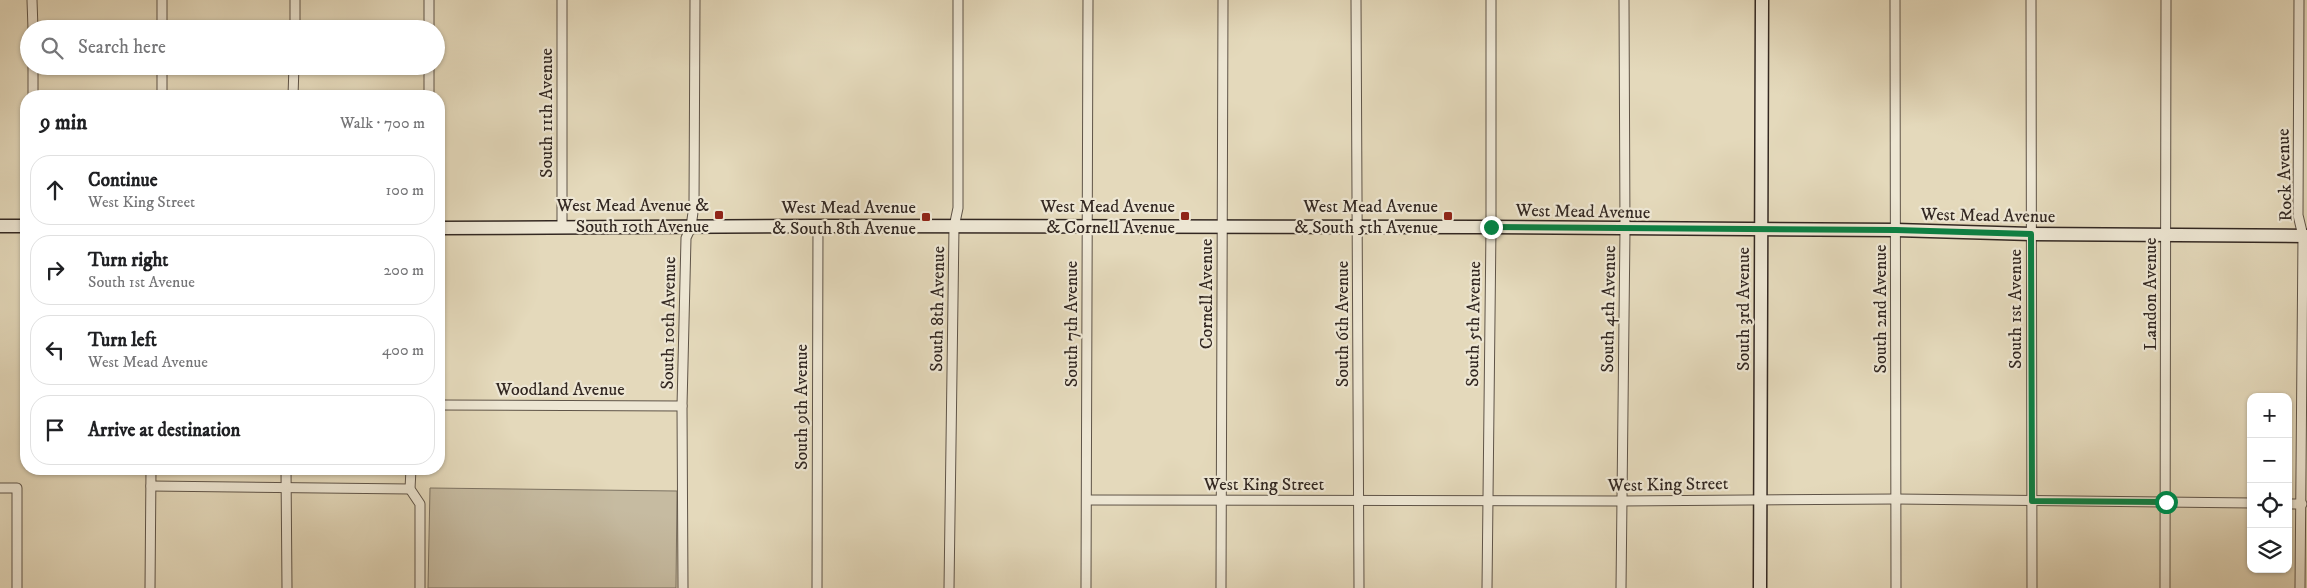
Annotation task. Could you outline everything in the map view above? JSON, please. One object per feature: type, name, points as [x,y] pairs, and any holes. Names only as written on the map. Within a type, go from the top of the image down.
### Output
[{"type":"street","points":[[32,0],[32,20]]},
{"type":"street","points":[[162,0],[162,20]]},
{"type":"street","points":[[295,0],[295,20]]},
{"type":"street","points":[[429,0],[429,20]]},
{"type":"street","name":"South 11th Avenue","points":[[562,0],[562,227]]},
{"type":"street","name":"South 10th Avenue","points":[[683,588],[682,406],[686,238],[691,227],[694,205],[695,0]]},
{"type":"street","name":"South 8th Avenue","points":[[949,588],[954,227],[958,208],[958,0]]},
{"type":"street","name":"South 7th Avenue","points":[[1086,588],[1088,0]]},
{"type":"street","name":"Cornell Avenue","points":[[1222,588],[1223,0]]},
{"type":"street","name":"South 6th Avenue","points":[[1356,0],[1359,588]]},
{"type":"street","name":"South 5th Avenue","points":[[1487,588],[1491,227],[1491,0]]},
{"type":"street","name":"South 4th Avenue","points":[[1621,588],[1625,229],[1624,0]]},
{"type":"street","name":"South 3rd Avenue","points":[[1760,588],[1762,0]]},
{"type":"street","name":"South 2nd Avenue","points":[[1895,0],[1896,588]]},
{"type":"street","name":"South 1st Avenue","points":[[2031,0],[2032,588]]},
{"type":"street","name":"Landon Avenue","points":[[2165,588],[2166,0]]},
{"type":"street","name":"Rock Avenue","points":[[2299,0],[2298,214],[2305,236],[2300,588]]},
{"type":"street","points":[[33,75],[33,90]]},
{"type":"street","points":[[162,75],[162,90]]},
{"type":"street","points":[[293,90],[294,75]]},
{"type":"street","points":[[429,75],[429,90]]},
{"type":"street","points":[[0,226],[20,226]]},
{"type":"street","name":"West Mead Avenue","points":[[445,228],[818,226],[1491,227],[2305,236]]},
{"type":"street","name":"South 9th Avenue","points":[[817,588],[818,226]]},
{"type":"street","name":"Woodland Avenue","points":[[445,405],[682,406]]},
{"type":"street","points":[[150,588],[151,475]]},
{"type":"street","points":[[286,475],[287,588]]},
{"type":"street","points":[[410,475],[410,489],[420,504],[420,588]]},
{"type":"street","points":[[151,486],[410,489]]},
{"type":"street","points":[[0,488],[17,488],[17,588]]},
{"type":"street","name":"West King Street","points":[[1086,500],[1621,501],[1896,499],[2247,503]]},
{"type":"street","points":[[2292,504],[2302,504]]},
{"type":"shaded area","points":[[430,488],[677,491],[676,588],[428,588]]},
{"type":"place","name":"West Mead Avenue & South 10th Avenue","points":[[719,215]]},
{"type":"place","name":"West Mead Avenue & Cornell Avenue","points":[[1185,216]]},
{"type":"place","name":"West Mead Avenue & South 5th Avenue","points":[[1448,216]]},
{"type":"place","name":"West Mead Avenue & South 8th Avenue","points":[[926,217]]},
{"type":"route","points":[[1491,227],[1896,230],[2031,234],[2032,501],[2166,502]]}]
